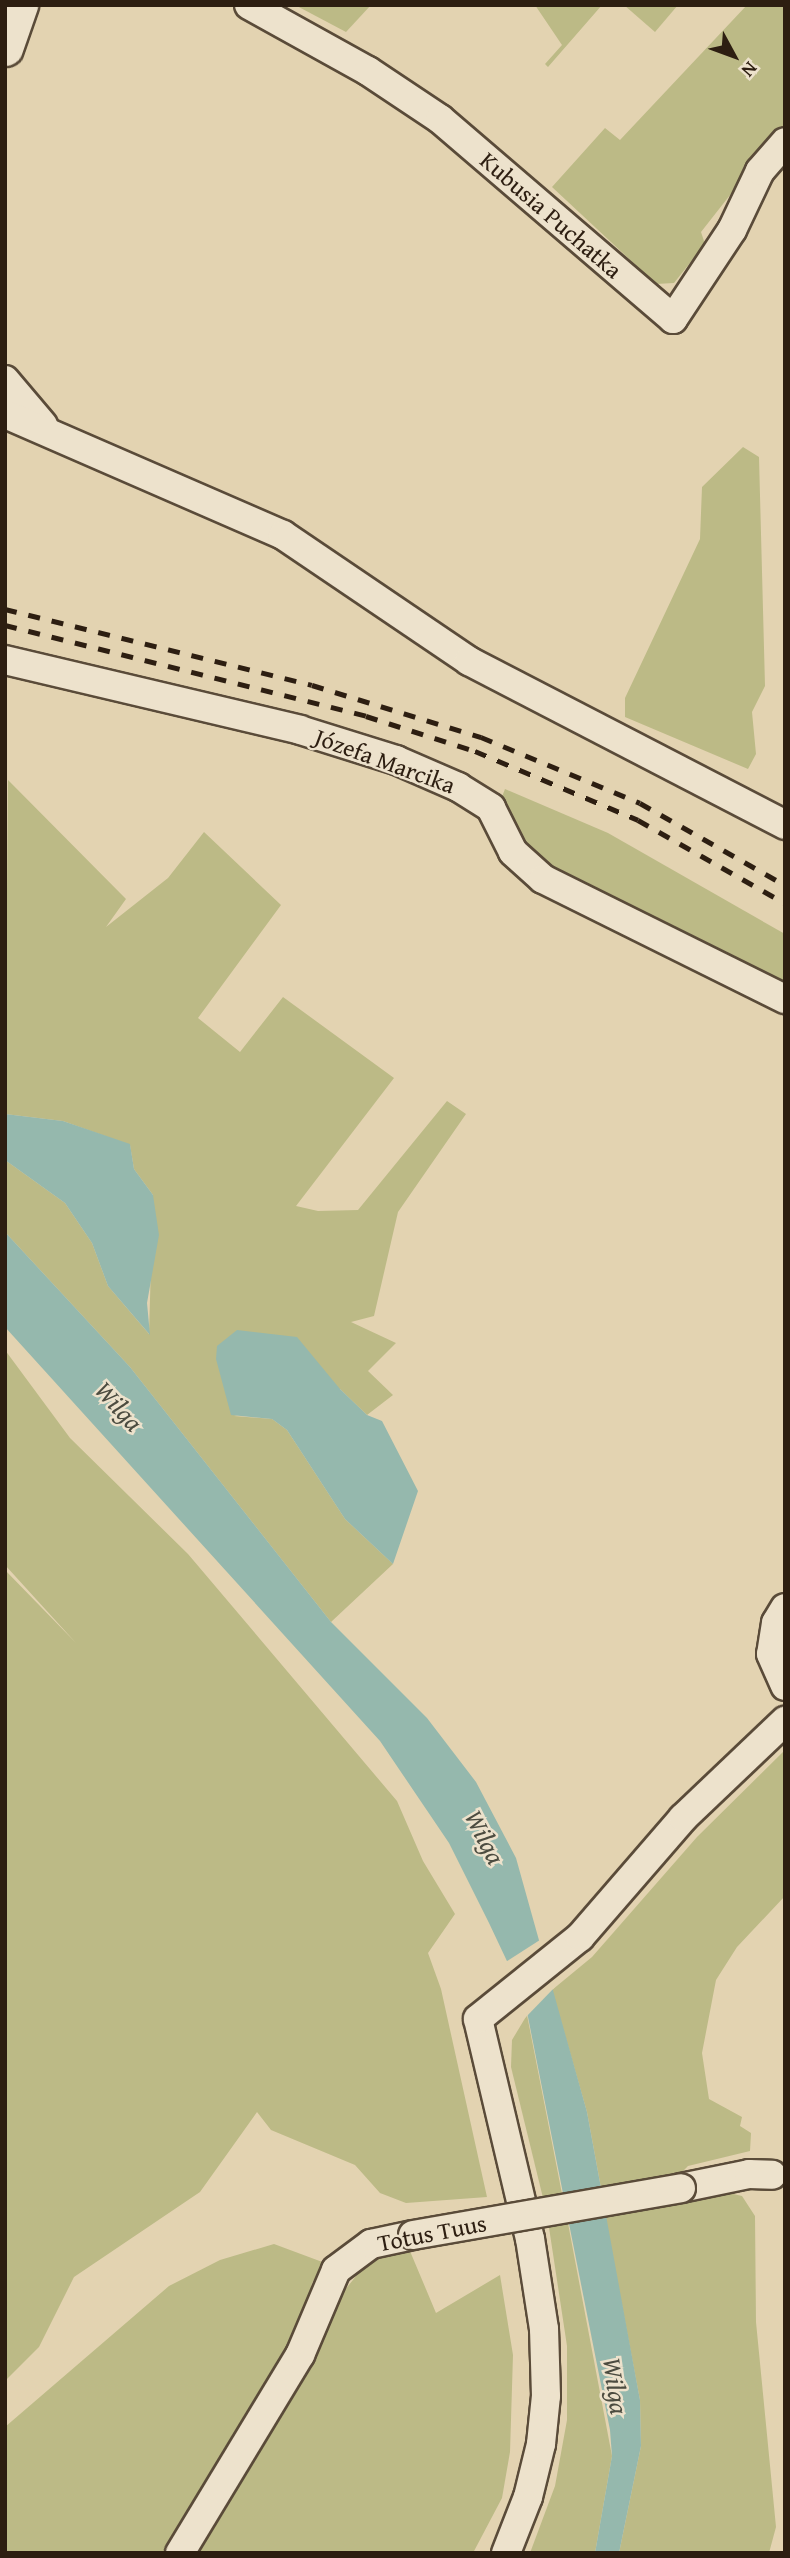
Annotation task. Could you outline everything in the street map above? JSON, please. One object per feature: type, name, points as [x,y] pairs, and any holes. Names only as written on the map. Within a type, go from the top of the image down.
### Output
[{"type":"street","points":[[5,48],[20,5]]},
{"type":"street","name":"Kubusia Puchatka","points":[[249,5],[368,71],[440,119],[673,319],[732,230],[760,171],[785,142]]},
{"type":"street","points":[[5,380],[36,420],[61,440]]},
{"type":"street","points":[[5,414],[283,535],[469,661],[785,825]]},
{"type":"street","name":"Józefa Marcika","points":[[5,660],[300,730],[396,760],[458,787],[491,808],[513,852],[542,879],[785,999]]},
{"type":"street","points":[[785,1608],[776,1623],[771,1654],[785,1686]]},
{"type":"street","points":[[506,2553],[538,2464],[546,2396],[544,2329],[530,2239],[478,2019],[561,1955],[683,1818],[785,1721]]},
{"type":"street","name":"Totus Tuus","points":[[180,2553],[300,2355],[336,2270],[370,2244],[749,2174],[772,2175]]},
{"type":"shaded area","points":[[295,5],[371,5],[346,32]]},
{"type":"shaded area","points":[[535,5],[602,5],[548,67],[545,64],[562,45]]},
{"type":"shaded area","points":[[624,5],[678,5],[655,32]]},
{"type":"shaded area","points":[[747,5],[785,5],[785,125],[701,232],[705,244],[674,283],[656,284],[552,187],[605,128],[620,140]]},
{"type":"shaded area","points":[[743,447],[759,457],[765,686],[752,712],[756,754],[748,769],[625,717],[625,698],[700,539],[702,487]]},
{"type":"shaded area","points":[[8,780],[126,899],[106,927],[168,878],[204,832],[281,905],[198,1018],[240,1052],[283,997],[394,1078],[296,1206],[318,1211],[358,1210],[447,1101],[466,1114],[398,1212],[374,1316],[351,1322],[396,1343],[368,1371],[393,1395],[367,1415],[340,1389],[234,1416],[272,1419],[287,1430],[345,1519],[393,1564],[331,1622],[130,1367],[5,1232],[5,1160],[65,1203],[92,1243],[108,1286],[149,1334],[153,1195],[134,1169],[130,1145],[63,1121],[5,1114]]},
{"type":"shaded area","points":[[505,789],[608,833],[785,934],[785,989],[561,882],[520,844],[500,802]]},
{"type":"shaded area","points":[[5,1350],[70,1438],[188,1554],[397,1801],[423,1861],[455,1914],[428,1953],[441,1989],[487,2197],[406,2203],[380,2193],[355,2165],[271,2130],[257,2112],[200,2192],[74,2277],[39,2347],[5,2381],[5,1570],[76,1643],[5,1565]]},
{"type":"shaded area","points":[[785,1750],[785,1896],[737,1947],[716,1980],[702,2053],[709,2099],[742,2117],[740,2126],[751,2133],[750,2151],[688,2166],[678,2176],[601,2188],[587,2112],[552,1990],[592,1957],[697,1837]]},
{"type":"shaded area","points":[[527,2015],[563,2199],[544,2202],[511,2067],[512,2040]]},
{"type":"shaded area","points":[[729,2193],[742,2196],[755,2216],[756,2322],[776,2527],[769,2553],[619,2553],[641,2446],[640,2400],[604,2211]]},
{"type":"shaded area","points":[[567,2218],[612,2456],[595,2553],[530,2553],[555,2486],[567,2420],[567,2346],[548,2221]]},
{"type":"shaded area","points":[[274,2244],[325,2263],[312,2283],[303,2326],[168,2553],[5,2553],[5,2427],[169,2286],[220,2260]]},
{"type":"shaded area","points":[[407,2244],[436,2313],[500,2275],[513,2355],[510,2452],[502,2498],[473,2553],[189,2553],[332,2306],[373,2255]]},
{"type":"water","points":[[5,1114],[63,1121],[130,1144],[134,1169],[153,1195],[159,1235],[147,1303],[150,1335],[108,1286],[92,1243],[65,1203],[5,1160]]},
{"type":"water","name":"Wilga","points":[[5,1232],[130,1367],[331,1622],[427,1718],[476,1782],[516,1858],[587,2112],[640,2400],[641,2446],[619,2553],[595,2553],[612,2456],[610,2430],[524,1997],[449,1843],[380,1741],[5,1327]]},
{"type":"water","points":[[237,1330],[297,1337],[340,1389],[367,1415],[382,1421],[418,1491],[393,1564],[345,1519],[287,1430],[272,1419],[231,1415],[216,1359],[217,1346]]},
{"type":"pier","points":[[543,1938],[555,1987],[525,2018],[504,1963]]},
{"type":"railway","points":[[5,609],[312,685],[481,737],[640,803],[785,885]]},
{"type":"railway","points":[[5,625],[366,716],[475,751],[638,820],[785,903]]}]
